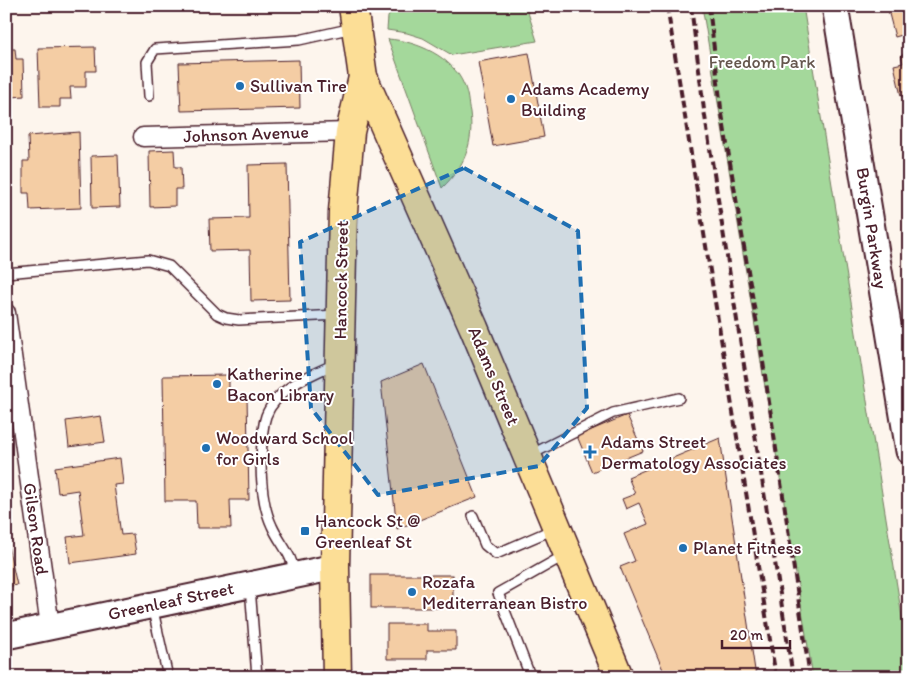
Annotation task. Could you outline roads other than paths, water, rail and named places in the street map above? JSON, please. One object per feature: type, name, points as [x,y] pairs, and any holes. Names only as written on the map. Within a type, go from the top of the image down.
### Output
[{"type":"main road","name":"Burgin Parkway","points":[[835,6],[909,451]]},
{"type":"main road","name":"Hancock Street","points":[[337,677],[335,567],[343,211],[350,132],[364,77],[354,17]]},
{"type":"main road","name":"Adams Street","points":[[364,77],[474,328],[619,677]]},
{"type":"main road","name":"Greenleaf Street","points":[[6,636],[335,567]]},
{"type":"street","name":"Johnson Avenue","points":[[143,137],[350,132]]},
{"type":"street","name":"Gilson Road","points":[[6,313],[12,395],[50,626]]},
{"type":"lane","points":[[149,96],[147,62],[155,49],[299,40],[354,17]]},
{"type":"lane","points":[[6,273],[148,260],[169,266],[216,314],[226,318],[239,320],[341,315]]},
{"type":"lane","points":[[295,575],[293,561],[271,526],[266,509],[261,469],[262,433],[266,415],[277,399],[297,381],[340,361]]},
{"type":"lane","points":[[527,456],[613,413],[679,398]]},
{"type":"lane","points":[[473,516],[485,545],[496,554],[557,528]]},
{"type":"lane","points":[[532,677],[498,593],[568,553]]},
{"type":"lane","points":[[249,585],[257,677]]},
{"type":"lane","points":[[152,605],[168,677]]},
{"type":"railway","points":[[667,6],[776,677]]},
{"type":"railway","points":[[691,6],[704,110],[793,677]]},
{"type":"railway","points":[[709,6],[721,108],[762,355],[810,677]]},
{"type":"place","name":"Sullivan Tire","points":[[240,86]]},
{"type":"place","name":"Adams Academy Building","points":[[511,99]]},
{"type":"place","name":"Katherine Bacon Library","points":[[217,384]]},
{"type":"place","name":"Woodward School for Girls","points":[[206,448]]},
{"type":"place","name":"Adams Street Dermatology Associates","points":[[590,452]]},
{"type":"place","name":"Hancock St @ Greenleaf St","points":[[305,531]]},
{"type":"place","name":"Planet Fitness","points":[[683,548]]},
{"type":"place","name":"Rozafa Mediterranean Bistro","points":[[412,592]]},
{"type":"park label","name":"Freedom Park","points":[[762,62]]}]
